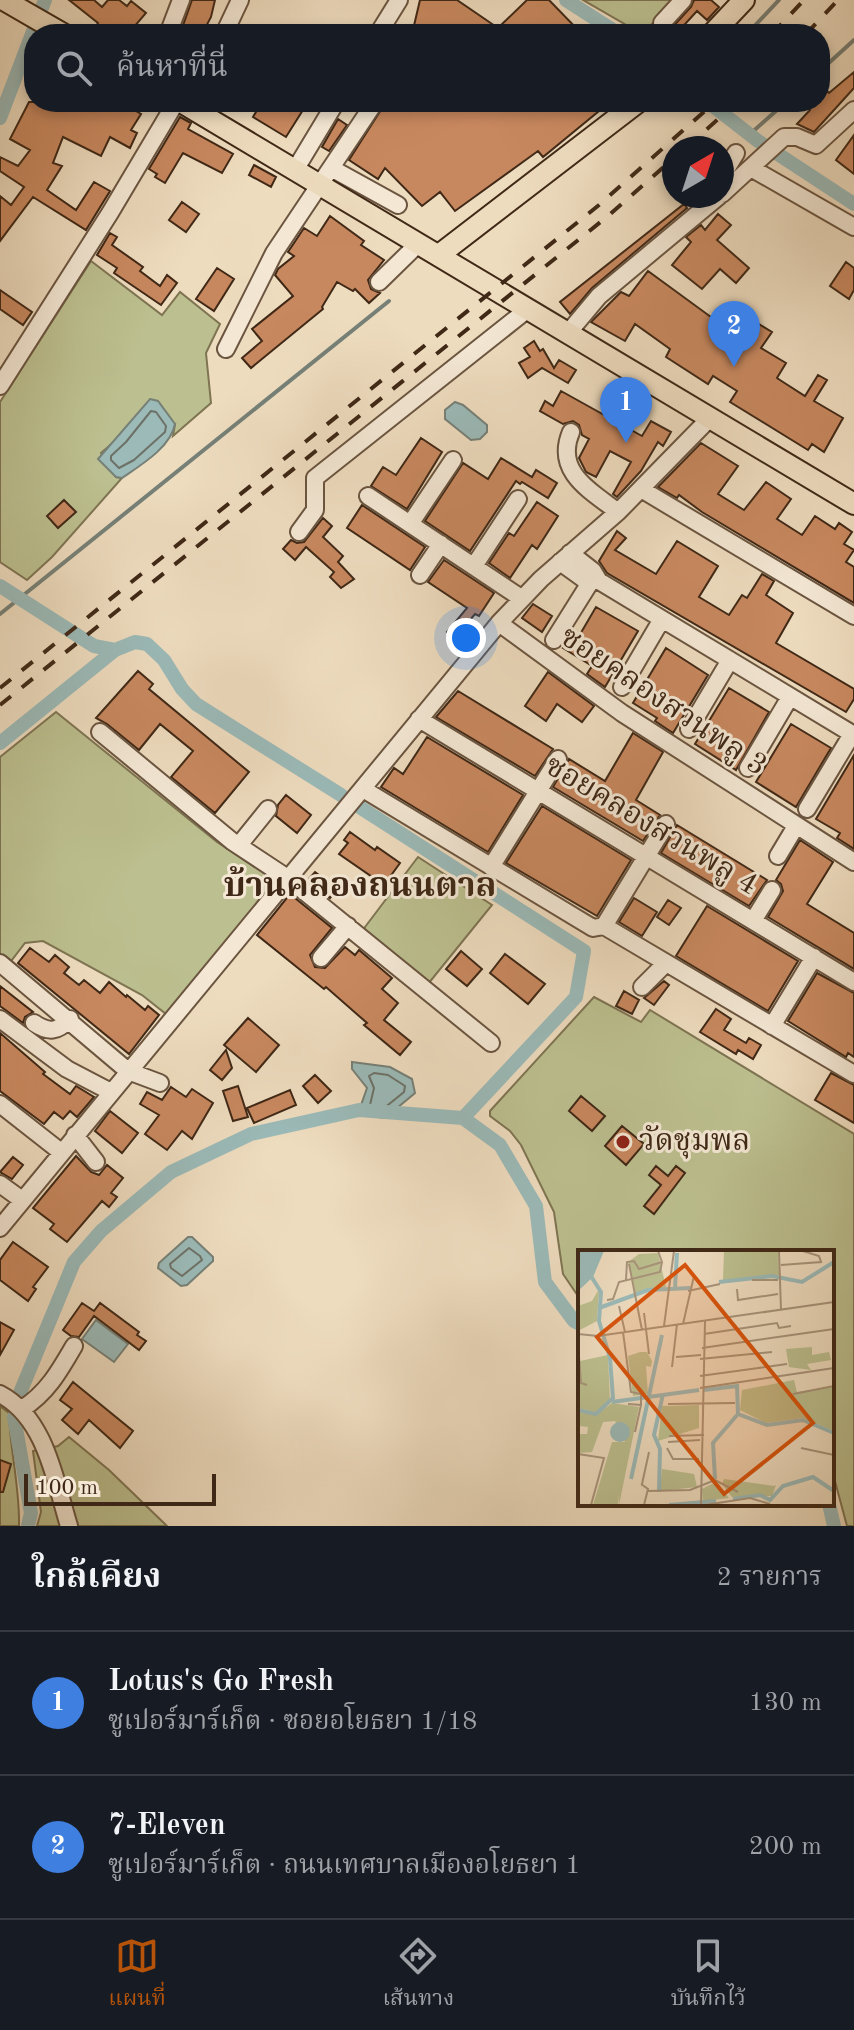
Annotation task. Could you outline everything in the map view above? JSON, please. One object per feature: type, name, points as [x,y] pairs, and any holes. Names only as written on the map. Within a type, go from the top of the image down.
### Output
[{"type":"main road","points":[[721,24],[744,0]]},
{"type":"main road","points":[[6,1],[45,24]]},
{"type":"main road","points":[[198,112],[295,170],[325,176],[419,243],[854,504]]},
{"type":"main road","points":[[439,255],[625,112]]},
{"type":"street","points":[[172,24],[181,0]]},
{"type":"street","points":[[384,24],[399,0]]},
{"type":"street","points":[[662,23],[683,0]]},
{"type":"street","points":[[229,24],[239,1]]},
{"type":"street","points":[[734,180],[756,164],[784,137],[797,137],[816,145],[854,110]]},
{"type":"street","points":[[0,386],[177,112]]},
{"type":"street","points":[[295,170],[330,112]]},
{"type":"street","points":[[226,349],[265,269],[368,112]]},
{"type":"street","points":[[734,158],[736,153]]},
{"type":"street","points":[[756,164],[854,227]]},
{"type":"street","points":[[325,176],[398,205]]},
{"type":"street","points":[[568,333],[599,296],[699,208]]},
{"type":"street","points":[[379,282],[419,243]]},
{"type":"street","points":[[299,532],[316,506],[315,478],[528,309]]},
{"type":"street","points":[[0,1228],[499,623],[521,598],[618,512],[710,418]]},
{"type":"street","points":[[571,432],[565,451],[571,471],[618,512]]},
{"type":"street","points":[[410,524],[453,460]]},
{"type":"street","points":[[641,489],[854,616]]},
{"type":"street","points":[[368,496],[521,598]]},
{"type":"street","points":[[474,566],[518,499]]},
{"type":"street","points":[[420,575],[441,544]]},
{"type":"street","points":[[565,558],[591,578],[853,734],[807,809]]},
{"type":"street","points":[[554,640],[591,578]]},
{"type":"street","points":[[622,687],[662,619]]},
{"type":"street","name":"ซอยคลองสวนพลู 3","points":[[499,623],[622,713],[854,862]]},
{"type":"street","points":[[689,729],[730,660]]},
{"type":"street","points":[[748,768],[790,697]]},
{"type":"street","name":"ซอยคลองสวนพลู 4","points":[[419,719],[854,982]]},
{"type":"street","points":[[100,732],[239,845],[289,879],[491,1043]]},
{"type":"street","points":[[491,867],[558,759]]},
{"type":"street","points":[[363,789],[593,928],[604,926],[854,1074]]},
{"type":"street","points":[[239,845],[268,809]]},
{"type":"street","points":[[604,926],[666,824]]},
{"type":"street","points":[[778,856],[796,826]]},
{"type":"street","points":[[753,921],[772,890]]},
{"type":"street","points":[[321,958],[348,926]]},
{"type":"street","points":[[772,1026],[814,957]]},
{"type":"street","points":[[0,963],[128,1071],[160,1083]]},
{"type":"street","points":[[642,987],[666,963]]},
{"type":"street","points":[[0,1019],[67,1069],[111,1092]]},
{"type":"street","points":[[34,1023],[44,1030],[53,1031],[62,1028],[70,1019]]},
{"type":"street","points":[[0,1104],[61,1152]]},
{"type":"street","points":[[75,1135],[96,1162]]},
{"type":"street","points":[[0,1184],[22,1200]]},
{"type":"street","points":[[22,1409],[43,1394],[74,1346]]},
{"type":"street","points":[[0,1394],[22,1409],[45,1448],[69,1526]]},
{"type":"green space","points":[[583,0],[676,0],[652,24],[625,24]]},
{"type":"green space","points":[[91,261],[162,315],[180,292],[220,324],[206,353],[211,403],[173,436],[175,424],[120,437],[101,453],[116,477],[122,478],[52,557],[27,580],[0,562],[0,402]]},
{"type":"green space","points":[[56,712],[217,842],[276,881],[166,1014],[142,995],[43,941],[25,943],[8,965],[0,959],[0,757]]},
{"type":"green space","points":[[418,857],[492,905],[428,984],[362,931]]},
{"type":"green space","points":[[594,997],[641,1022],[650,1010],[854,1134],[854,1526],[847,1526],[834,1477],[834,1250],[578,1250],[578,1296],[563,1274],[554,1212],[521,1145],[510,1131],[490,1116],[490,1111]]},
{"type":"green space","points":[[0,1406],[9,1413],[19,1526],[0,1526]]},
{"type":"green space","points":[[69,1437],[109,1470],[167,1526],[37,1526],[41,1512],[33,1451],[58,1446]]},
{"type":"water","points":[[150,399],[158,401],[175,424],[172,432],[161,448],[146,461],[122,478],[116,477],[98,459]]},
{"type":"water","points":[[455,402],[487,425],[487,432],[480,439],[471,440],[445,419],[445,410]]},
{"type":"water","points":[[352,1062],[390,1067],[412,1079],[415,1093],[385,1118],[364,1115],[360,1108],[367,1088],[352,1069]]},
{"type":"water","points":[[188,1237],[192,1237],[213,1257],[213,1261],[187,1285],[181,1286],[158,1268],[159,1263]]},
{"type":"water","points":[[96,1320],[128,1344],[114,1362],[82,1339]]},
{"type":"building","points":[[69,0],[94,0],[102,7],[108,0],[119,0],[127,6],[131,1],[146,13],[137,24],[98,23]]},
{"type":"building","points":[[192,0],[215,0],[207,24],[184,24]]},
{"type":"building","points":[[420,0],[457,0],[492,24],[414,24]]},
{"type":"building","points":[[527,0],[549,0],[572,24],[502,24]]},
{"type":"building","points":[[694,0],[711,0],[719,7],[707,20],[697,11],[685,24],[675,24]]},
{"type":"building","points":[[854,72],[854,88],[814,132],[797,124],[808,112],[830,112],[830,92]]},
{"type":"building","points":[[24,112],[141,114],[131,130],[137,133],[130,148],[110,137],[101,156],[63,137],[53,163],[62,166],[47,190],[76,210],[94,182],[110,191],[86,230],[33,197],[0,241],[0,196],[11,205],[24,187],[0,171],[0,157],[18,166],[30,150],[10,139]]},
{"type":"building","points":[[256,112],[302,112],[286,137],[253,117]]},
{"type":"building","points":[[380,112],[598,112],[543,157],[538,151],[455,211],[440,192],[422,206],[385,168],[378,179],[349,160]]},
{"type":"building","points":[[180,117],[191,123],[188,129],[233,154],[222,173],[183,153],[165,183],[149,169]]},
{"type":"building","points":[[338,119],[347,125],[329,151],[322,147]]},
{"type":"building","points":[[854,135],[854,174],[836,160]]},
{"type":"building","points":[[254,165],[276,177],[271,187],[249,175]]},
{"type":"building","points":[[182,202],[199,214],[186,232],[169,220]]},
{"type":"building","points":[[679,208],[687,208],[592,288],[570,314],[560,302]]},
{"type":"building","points":[[718,214],[731,225],[717,240],[749,268],[736,283],[720,269],[702,289],[672,265],[691,242],[686,237],[701,225],[705,230]]},
{"type":"building","points":[[330,216],[364,241],[361,245],[384,260],[368,280],[371,289],[380,293],[369,303],[355,289],[353,291],[337,282],[323,309],[251,368],[242,358],[262,341],[252,329],[293,296],[275,275],[278,269],[294,256],[288,252],[304,228],[317,236]]},
{"type":"building","points":[[110,233],[117,237],[112,245],[143,267],[140,271],[160,286],[167,275],[177,283],[161,305],[114,273],[117,268],[97,255]]},
{"type":"building","points":[[846,262],[854,268],[854,290],[849,299],[830,286]]},
{"type":"building","points":[[217,268],[234,279],[214,311],[196,299]]},
{"type":"building","points":[[648,271],[715,320],[727,305],[772,332],[761,348],[786,363],[777,378],[805,396],[818,375],[827,380],[814,401],[843,418],[824,452],[812,444],[808,450],[730,402],[737,391],[713,376],[708,384],[666,357],[670,349],[635,324],[625,341],[591,322],[621,292],[629,296]]},
{"type":"building","points":[[0,290],[32,312],[23,325],[0,309]]},
{"type":"building","points":[[534,341],[540,351],[543,349],[554,368],[559,360],[576,370],[568,383],[542,368],[528,378],[519,363],[530,357],[524,348]]},
{"type":"building","points":[[561,391],[642,436],[651,421],[671,432],[663,446],[658,442],[641,471],[617,497],[613,494],[631,462],[610,451],[596,477],[586,472],[579,458],[589,439],[582,435],[579,425],[573,421],[563,424],[540,411],[545,401],[553,406]]},
{"type":"building","points":[[421,438],[442,452],[407,509],[371,486],[383,467],[396,475]]},
{"type":"building","points":[[701,443],[738,466],[718,494],[744,510],[766,482],[791,499],[777,519],[802,535],[815,516],[835,529],[839,523],[852,532],[844,544],[854,550],[846,562],[854,567],[854,603],[679,495],[677,498],[658,487]]},
{"type":"building","points":[[501,458],[532,477],[536,470],[557,483],[548,498],[516,481],[470,551],[425,521],[463,463],[488,479]]},
{"type":"building","points":[[64,500],[76,512],[58,528],[47,516]]},
{"type":"building","points":[[537,502],[558,516],[537,549],[532,545],[510,578],[489,563],[509,533],[514,536]]},
{"type":"building","points":[[362,505],[425,547],[410,570],[347,528]]},
{"type":"building","points":[[323,518],[332,526],[323,537],[343,556],[338,562],[354,579],[341,588],[330,577],[334,572],[306,547],[295,560],[283,549],[291,540],[304,542]]},
{"type":"building","points":[[617,531],[626,538],[615,550],[656,574],[677,541],[718,566],[699,597],[729,615],[742,595],[747,598],[762,574],[774,581],[766,595],[793,613],[776,643],[854,689],[854,699],[846,712],[607,573],[599,561]]},
{"type":"building","points":[[444,560],[494,593],[479,616],[475,614],[454,639],[447,632],[467,608],[428,582]]},
{"type":"building","points":[[533,604],[552,616],[542,632],[522,618]]},
{"type":"building","points":[[596,607],[638,631],[605,687],[587,674],[592,666],[563,648],[573,632],[579,636]]},
{"type":"building","points":[[666,648],[708,675],[673,733],[633,703]]},
{"type":"building","points":[[138,671],[153,684],[149,689],[249,772],[215,813],[171,777],[193,751],[160,724],[139,750],[96,718]]},
{"type":"building","points":[[548,672],[594,706],[582,722],[557,704],[546,721],[525,706]]},
{"type":"building","points":[[729,688],[769,712],[736,770],[695,744]]},
{"type":"building","points":[[458,691],[553,749],[535,776],[436,717]]},
{"type":"building","points":[[791,724],[831,748],[796,807],[756,782]]},
{"type":"building","points":[[633,733],[663,752],[636,800],[660,815],[643,841],[553,787],[569,759],[605,781]]},
{"type":"building","points":[[427,737],[523,795],[488,852],[381,787],[394,768],[403,774]]},
{"type":"building","points":[[854,755],[854,849],[837,838],[840,833],[816,819]]},
{"type":"building","points":[[286,795],[311,815],[297,833],[276,816],[278,805]]},
{"type":"building","points":[[542,806],[631,860],[597,916],[506,863]]},
{"type":"building","points":[[677,825],[767,880],[749,906],[661,853]]},
{"type":"building","points":[[350,832],[400,863],[384,885],[339,854],[348,843],[344,840]]},
{"type":"building","points":[[800,840],[833,862],[807,904],[854,933],[854,969],[768,917],[783,891],[776,880]]},
{"type":"building","points":[[315,872],[337,889],[330,898],[308,880]]},
{"type":"building","points":[[290,894],[332,928],[310,955],[315,967],[325,968],[345,947],[355,955],[359,950],[392,978],[382,989],[398,1003],[384,1020],[411,1042],[400,1055],[326,987],[324,989],[257,935]]},
{"type":"building","points":[[634,898],[657,912],[642,936],[619,922]]},
{"type":"building","points":[[668,900],[681,908],[669,925],[657,917]]},
{"type":"building","points":[[707,906],[798,961],[768,1011],[676,956]]},
{"type":"building","points":[[30,948],[49,962],[55,955],[69,967],[64,973],[79,985],[84,980],[100,993],[109,982],[145,1010],[148,1006],[159,1015],[129,1054],[18,963]]},
{"type":"building","points":[[461,951],[482,969],[467,986],[446,969]]},
{"type":"building","points":[[505,954],[545,984],[528,1004],[490,973]]},
{"type":"building","points":[[817,973],[854,993],[854,1057],[848,1053],[846,1057],[788,1021]]},
{"type":"building","points":[[664,981],[669,985],[654,1005],[644,998]]},
{"type":"building","points":[[0,986],[33,1012],[25,1017],[23,1023],[0,1006]]},
{"type":"building","points":[[624,991],[639,1000],[632,1014],[616,1006]]},
{"type":"building","points":[[716,1009],[731,1019],[724,1030],[746,1043],[749,1038],[761,1045],[753,1059],[738,1050],[736,1054],[700,1032]]},
{"type":"building","points":[[248,1018],[279,1045],[256,1072],[224,1045]]},
{"type":"building","points":[[0,1033],[45,1072],[43,1074],[70,1094],[76,1086],[94,1097],[77,1117],[70,1111],[63,1119],[54,1112],[44,1124],[0,1091]]},
{"type":"building","points":[[226,1050],[232,1068],[222,1080],[210,1070]]},
{"type":"building","points":[[831,1073],[854,1085],[854,1123],[815,1100]]},
{"type":"building","points":[[315,1075],[331,1091],[318,1103],[303,1086]]},
{"type":"building","points":[[238,1086],[248,1117],[233,1121],[223,1091]]},
{"type":"building","points":[[171,1087],[186,1097],[192,1089],[213,1103],[192,1139],[182,1131],[167,1150],[145,1134],[159,1115],[140,1104],[147,1092],[162,1100]]},
{"type":"building","points":[[290,1090],[296,1105],[254,1123],[247,1108]]},
{"type":"building","points":[[581,1096],[605,1116],[592,1131],[569,1111]]},
{"type":"building","points":[[110,1111],[138,1133],[122,1153],[95,1131]]},
{"type":"building","points":[[622,1126],[644,1144],[626,1165],[605,1146]]},
{"type":"building","points":[[76,1156],[91,1172],[99,1175],[107,1165],[123,1178],[111,1193],[117,1197],[109,1207],[102,1201],[67,1242],[50,1229],[54,1224],[33,1208]]},
{"type":"building","points":[[13,1157],[23,1165],[12,1179],[0,1172]]},
{"type":"building","points":[[656,1166],[668,1176],[676,1166],[685,1173],[654,1214],[644,1206],[661,1185],[649,1175]]},
{"type":"building","points":[[13,1242],[48,1267],[33,1287],[36,1289],[28,1301],[0,1280],[0,1260]]},
{"type":"building","points":[[82,1303],[94,1311],[100,1303],[139,1332],[137,1335],[146,1341],[139,1350],[94,1316],[79,1337],[71,1336],[63,1330]]},
{"type":"building","points":[[0,1322],[14,1330],[0,1355]]},
{"type":"building","points":[[73,1382],[133,1431],[120,1448],[89,1420],[78,1434],[62,1420],[72,1409],[60,1400]]},
{"type":"building","points":[[0,1460],[11,1464],[3,1492],[0,1492]]},
{"type":"waterway","points":[[36,24],[45,0]]},
{"type":"waterway","points":[[566,0],[603,24]]},
{"type":"waterway","points":[[756,24],[779,0]]},
{"type":"waterway","points":[[830,62],[854,40]]},
{"type":"waterway","points":[[0,118],[24,55]]},
{"type":"waterway","points":[[721,112],[758,141],[854,204]]},
{"type":"waterway","points":[[749,135],[775,112]]},
{"type":"waterway","points":[[0,614],[389,301]]},
{"type":"waterway","points":[[0,586],[94,646],[115,650],[135,642],[147,644],[164,660],[182,689],[196,704],[341,795]]},
{"type":"waterway","points":[[0,743],[115,650]]},
{"type":"waterway","points":[[358,806],[584,951],[576,997],[463,1118]]},
{"type":"waterway","points":[[20,1393],[74,1262],[101,1231],[171,1172],[251,1134],[359,1110],[463,1118],[500,1145],[536,1206],[545,1282],[578,1323]]},
{"type":"waterway","points":[[14,1417],[31,1513],[28,1526]]},
{"type":"waterway","points":[[829,1506],[834,1526]]},
{"type":"railway","points":[[781,24],[804,0]]},
{"type":"railway","points":[[815,24],[838,0]]},
{"type":"railway","points":[[0,688],[599,205],[704,112]]},
{"type":"railway","points":[[699,136],[726,112]]},
{"type":"railway","points":[[0,705],[608,216],[662,169]]},
{"type":"place","name":"7-Eleven","points":[[734,367]]},
{"type":"place","name":"Lotus's Go Fresh","points":[[626,443]]},
{"type":"place","name":"วัดชุมพล","points":[[623,1142]]},
{"type":"district","name":"บ้านคลองถนนตาล","points":[[360,887]]}]
